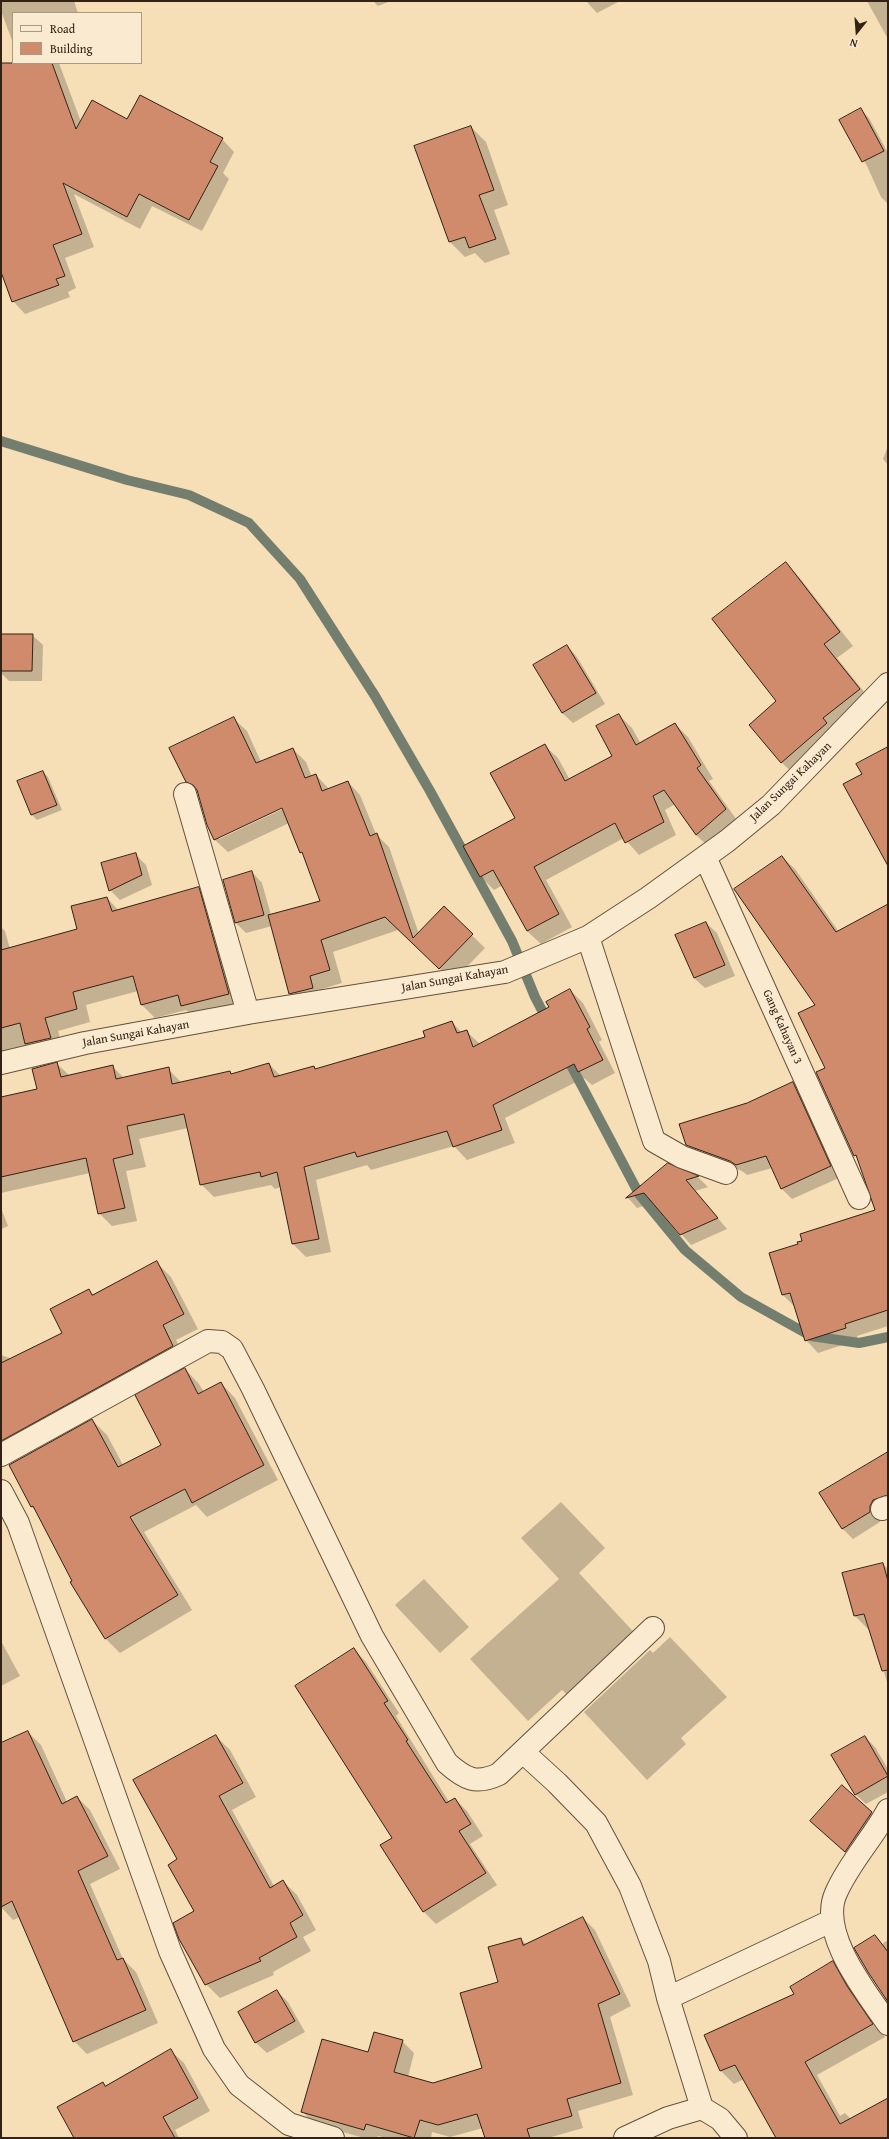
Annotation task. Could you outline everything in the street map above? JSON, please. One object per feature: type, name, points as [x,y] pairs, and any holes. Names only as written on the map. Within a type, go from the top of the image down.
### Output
[{"type":"street","name":"Jalan Sungai Kahayan","points":[[1,1063],[85,1043],[248,1013],[505,972],[588,937],[648,898],[771,805],[885,695]]},
{"type":"street","points":[[185,794],[248,1013]]},
{"type":"street","name":"Gang Kahayan 3","points":[[705,856],[859,1198]]},
{"type":"street","points":[[588,937],[654,1141],[682,1157],[726,1173]]},
{"type":"street","points":[[1,1455],[208,1341],[222,1342],[232,1349],[253,1389],[372,1636],[446,1762],[459,1774],[471,1780],[486,1780],[499,1774],[652,1628]]},
{"type":"street","points":[[1,1491],[18,1523],[170,1951],[214,2049],[239,2085],[289,2124],[333,2138]]},
{"type":"street","points":[[523,1752],[557,1782],[596,1823],[630,1886],[659,1961],[668,1998],[702,2108],[720,2119],[736,2138]]},
{"type":"street","points":[[888,1810],[876,1832],[835,1894],[831,1921],[838,1943],[860,1982],[888,2024]]},
{"type":"street","points":[[668,1998],[831,1921]]},
{"type":"street","points":[[625,2138],[668,2118],[702,2108]]},
{"type":"building","points":[[1,63],[52,64],[76,129],[92,100],[127,119],[140,95],[223,138],[210,162],[218,166],[189,220],[139,194],[127,217],[63,183],[82,234],[53,245],[65,276],[56,279],[59,285],[12,302],[1,272]]},
{"type":"building","points":[[861,108],[884,151],[862,162],[839,120]]},
{"type":"building","points":[[471,126],[494,190],[479,195],[496,239],[469,248],[465,237],[449,242],[414,146]]},
{"type":"building","points":[[786,562],[840,632],[824,644],[860,689],[823,718],[827,723],[781,763],[749,725],[776,701],[712,619]]},
{"type":"building","points":[[1,634],[33,634],[32,671],[1,671]]},
{"type":"building","points":[[567,645],[596,693],[562,713],[533,665]]},
{"type":"building","points":[[619,714],[636,745],[675,723],[701,765],[697,768],[726,809],[696,835],[664,790],[653,796],[664,822],[625,843],[615,823],[534,867],[559,914],[527,931],[493,870],[480,877],[463,846],[515,818],[490,773],[545,744],[565,781],[612,756],[596,726]]},
{"type":"building","points":[[234,717],[256,763],[293,748],[305,778],[316,774],[322,791],[348,781],[370,836],[377,833],[413,938],[444,906],[473,934],[439,969],[385,917],[321,940],[330,970],[310,976],[313,988],[289,994],[268,915],[320,901],[302,852],[300,853],[282,808],[214,840],[207,825],[197,790],[193,785],[186,782],[169,748]]},
{"type":"building","points":[[888,747],[888,866],[843,784],[862,774],[856,764]]},
{"type":"building","points":[[43,771],[57,805],[31,815],[17,781]]},
{"type":"building","points":[[136,853],[142,875],[109,891],[101,863]]},
{"type":"building","points":[[782,856],[836,932],[888,904],[888,1310],[845,1324],[846,1328],[805,1341],[790,1293],[782,1295],[769,1253],[798,1244],[797,1242],[802,1241],[800,1234],[875,1210],[856,1155],[854,1156],[816,1072],[825,1068],[798,1013],[815,1005],[734,889]]},
{"type":"building","points":[[252,871],[264,915],[235,923],[223,880]]},
{"type":"building","points":[[199,887],[229,994],[181,1006],[178,995],[141,1005],[133,976],[73,992],[77,1009],[45,1018],[51,1038],[25,1044],[20,1023],[1,1028],[1,950],[77,929],[71,906],[107,897],[112,911]]},
{"type":"building","points":[[706,922],[725,965],[694,978],[675,935]]},
{"type":"building","points":[[570,989],[590,1027],[587,1029],[603,1060],[578,1072],[574,1064],[493,1105],[502,1130],[453,1147],[447,1131],[357,1157],[355,1152],[304,1167],[319,1239],[292,1244],[277,1172],[261,1177],[260,1172],[200,1185],[184,1114],[127,1126],[133,1154],[113,1159],[125,1208],[98,1214],[86,1158],[1,1177],[1,1097],[37,1089],[32,1069],[57,1062],[61,1077],[113,1065],[116,1079],[169,1067],[172,1084],[230,1071],[231,1074],[269,1063],[274,1077],[314,1066],[315,1069],[425,1037],[423,1031],[452,1021],[457,1033],[467,1030],[473,1047],[549,1007],[546,1002]]},
{"type":"building","points":[[793,1082],[831,1166],[781,1189],[766,1156],[736,1165],[730,1161],[686,1145],[679,1124],[747,1103]]},
{"type":"building","points":[[668,1163],[699,1176],[686,1180],[718,1218],[680,1235],[644,1193],[626,1198]]},
{"type":"building","points":[[157,1261],[184,1314],[163,1325],[173,1346],[1,1441],[1,1363],[62,1333],[50,1309],[89,1289],[92,1295]]},
{"type":"building","points":[[185,1368],[198,1394],[221,1382],[264,1465],[192,1503],[185,1489],[130,1517],[178,1595],[105,1639],[70,1582],[72,1581],[33,1506],[31,1507],[9,1465],[92,1419],[118,1467],[161,1445],[135,1395]]},
{"type":"building","points":[[888,1452],[888,1495],[873,1500],[870,1506],[870,1512],[842,1529],[819,1493]]},
{"type":"building","points":[[883,1563],[888,1581],[888,1670],[882,1671],[864,1614],[854,1616],[842,1573]]},
{"type":"building","points":[[354,1648],[388,1701],[384,1703],[408,1740],[406,1741],[446,1803],[455,1798],[471,1824],[459,1831],[486,1873],[423,1912],[380,1845],[392,1838],[295,1686]]},
{"type":"building","points":[[28,1731],[62,1804],[77,1796],[108,1856],[78,1871],[117,1960],[123,1958],[146,2010],[73,2042],[12,1901],[1,1907],[1,1743]]},
{"type":"building","points":[[216,1735],[243,1783],[219,1796],[270,1888],[283,1880],[303,1915],[290,1923],[297,1937],[259,1958],[261,1961],[205,1985],[179,1939],[173,1923],[194,1911],[168,1865],[177,1859],[133,1780]]},
{"type":"building","points":[[865,1736],[888,1776],[855,1795],[831,1755]]},
{"type":"building","points":[[842,1785],[872,1812],[845,1852],[810,1821]]},
{"type":"building","points":[[583,1917],[620,1994],[598,2004],[621,2083],[567,2099],[572,2116],[527,2129],[530,2138],[485,2138],[477,2114],[438,2125],[420,2120],[414,2138],[366,2124],[364,2130],[301,2112],[322,2039],[368,2052],[374,2032],[403,2040],[394,2072],[433,2083],[482,2068],[460,1993],[498,1982],[488,1947],[521,1938],[523,1945]]},
{"type":"building","points":[[875,1935],[888,1952],[888,2002],[854,1948]]},
{"type":"building","points":[[833,1961],[847,1986],[873,2024],[805,2062],[840,2124],[888,2098],[888,2138],[776,2138],[735,2065],[720,2071],[704,2035],[794,1994],[790,1987]]},
{"type":"building","points":[[277,1990],[295,2021],[255,2043],[238,2012]]},
{"type":"building","points":[[171,2049],[198,2098],[163,2117],[175,2138],[74,2138],[57,2107],[103,2082],[105,2086]]},
{"type":"waterway","points":[[1,441],[127,480],[189,495],[249,523],[300,579],[375,696],[430,791],[512,941],[535,997],[548,1022]]},
{"type":"waterway","points":[[565,1054],[639,1194],[685,1250],[741,1297],[811,1336],[859,1343],[888,1337]]}]
